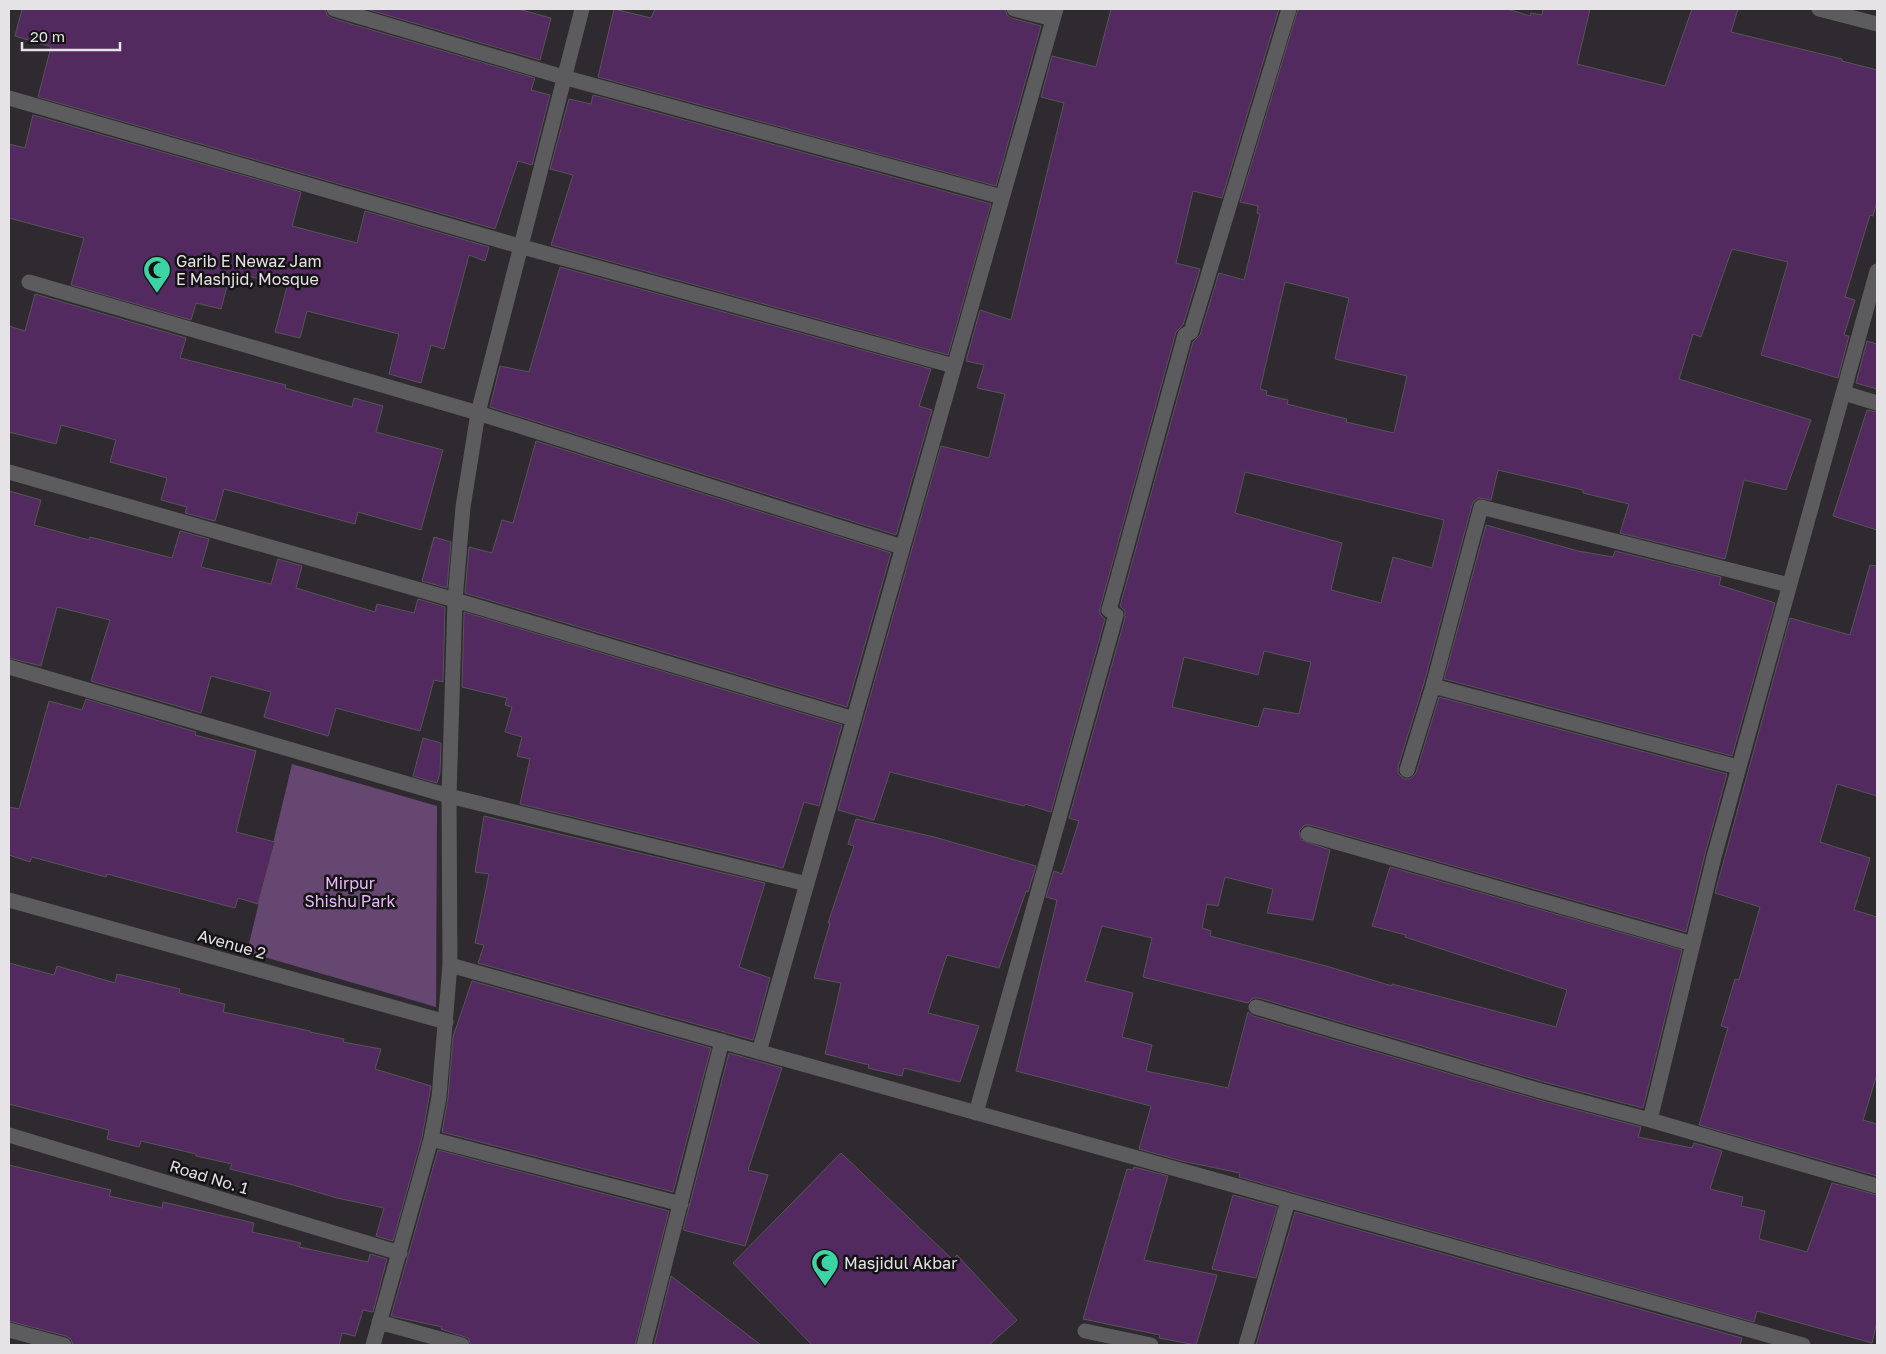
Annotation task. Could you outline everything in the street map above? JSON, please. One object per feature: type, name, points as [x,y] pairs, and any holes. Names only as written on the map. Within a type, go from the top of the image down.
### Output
[{"type":"street","points":[[334,9],[563,77],[1002,197]]},
{"type":"street","points":[[373,1345],[431,1139],[439,1097],[450,965],[449,796],[455,600],[463,507],[478,413],[519,246],[582,9]]},
{"type":"street","points":[[759,1052],[1054,14],[1014,9]]},
{"type":"street","points":[[976,1113],[1116,614],[1108,610],[1185,336],[1191,332],[1289,9]]},
{"type":"street","points":[[1819,9],[1877,24]]},
{"type":"street","points":[[9,98],[519,246],[954,366]]},
{"type":"street","points":[[1650,1120],[1714,857],[1738,767],[1877,271]]},
{"type":"street","points":[[29,282],[478,413],[902,547]]},
{"type":"street","points":[[1844,393],[1877,403]]},
{"type":"street","points":[[9,472],[455,600],[854,719]]},
{"type":"street","points":[[1407,770],[1433,686],[1481,508],[1789,585]]},
{"type":"street","points":[[9,667],[449,796],[807,884]]},
{"type":"street","points":[[1433,686],[1738,767]]},
{"type":"street","points":[[1308,834],[1693,944]]},
{"type":"street","name":"Avenue 2","points":[[9,900],[446,1022]]},
{"type":"street","points":[[450,965],[1803,1345]]},
{"type":"street","points":[[1256,1007],[1541,1091],[1650,1120],[1877,1186]]},
{"type":"street","points":[[644,1345],[722,1041]]},
{"type":"street","name":"Road No. 1","points":[[9,1135],[400,1253]]},
{"type":"street","points":[[431,1139],[680,1204]]},
{"type":"street","points":[[1246,1345],[1288,1201]]},
{"type":"street","points":[[379,1322],[462,1345]]},
{"type":"street","points":[[9,1330],[64,1345]]},
{"type":"street","points":[[1085,1331],[1151,1345]]},
{"type":"green space","name":"Mirpur Shishu Park","points":[[292,764],[437,806],[436,1007],[247,952]]},
{"type":"building","points":[[22,9],[325,9],[327,15],[331,18],[535,78],[531,90],[550,95],[532,165],[518,161],[495,229],[38,97],[51,47],[15,36]]},
{"type":"building","points":[[366,9],[518,9],[551,18],[540,60]]},
{"type":"building","points":[[614,9],[651,18],[655,9],[1005,9],[1007,15],[1011,18],[1041,26],[996,186],[598,77]]},
{"type":"building","points":[[1111,9],[1279,9],[1222,198],[1193,191],[1176,263],[1200,269],[1183,325],[1176,332],[1100,608],[1100,614],[1105,619],[1051,812],[890,772],[874,820],[838,810],[941,446],[989,458],[1005,394],[977,388],[984,365],[966,361],[980,310],[1011,320],[1064,103],[1041,97],[1052,56],[1096,67]]},
{"type":"building","points":[[1298,9],[1507,9],[1530,16],[1531,13],[1542,15],[1543,9],[1590,9],[1577,64],[1665,86],[1692,9],[1738,9],[1731,32],[1842,59],[1842,61],[1877,70],[1877,201],[1873,216],[1870,215],[1845,297],[1855,300],[1844,335],[1849,336],[1838,378],[1761,355],[1788,262],[1732,249],[1701,337],[1693,334],[1679,379],[1811,420],[1786,490],[1744,480],[1725,559],[1620,533],[1629,504],[1583,493],[1583,490],[1498,470],[1491,500],[1479,498],[1472,505],[1424,683],[1398,767],[1398,773],[1404,779],[1410,779],[1416,773],[1439,697],[1727,774],[1686,932],[1310,825],[1305,825],[1299,831],[1301,840],[1330,850],[1313,920],[1267,913],[1273,889],[1225,877],[1218,906],[1207,904],[1202,928],[1211,931],[1210,936],[1326,966],[1392,986],[1392,984],[1556,1027],[1567,990],[1405,937],[1406,935],[1372,926],[1390,867],[1682,950],[1643,1108],[1544,1082],[1259,998],[1253,998],[1248,1003],[1143,977],[1152,938],[1102,926],[1085,981],[1133,993],[1122,1037],[1152,1045],[1146,1071],[1228,1088],[1248,1012],[1253,1016],[1539,1100],[1641,1127],[1638,1137],[1692,1148],[1694,1143],[1722,1151],[1710,1189],[1743,1197],[1741,1206],[1765,1211],[1759,1239],[1807,1252],[1832,1183],[1877,1195],[1877,1322],[1872,1343],[1757,1311],[1754,1322],[1239,1177],[1240,1173],[1182,1161],[1139,1149],[1151,1106],[1016,1071],[1057,900],[1046,897],[1054,871],[1062,874],[1079,821],[1069,818],[1125,618],[1125,611],[1120,606],[1193,342],[1200,335],[1219,273],[1244,280],[1260,214],[1257,213],[1258,206],[1240,202]],"holes":[[[1285,282],[1349,298],[1335,359],[1407,376],[1394,433],[1346,422],[1347,419],[1287,404],[1288,400],[1266,395],[1267,391],[1260,389]],[[1245,472],[1444,520],[1432,568],[1393,557],[1381,603],[1331,590],[1342,543],[1235,513]],[[1264,651],[1311,662],[1299,714],[1264,708],[1258,727],[1172,707],[1184,657],[1258,675]]]},
{"type":"building","points":[[593,95],[991,204],[948,355],[551,245],[573,175],[550,169],[569,99],[591,104]]},
{"type":"building","points":[[33,115],[301,192],[292,226],[357,243],[365,211],[489,247],[485,261],[469,255],[444,349],[431,345],[421,383],[389,374],[399,334],[307,311],[300,338],[275,332],[287,287],[231,271],[221,309],[196,303],[191,320],[71,285],[84,238],[9,218],[9,144],[25,148]]},
{"type":"building","points":[[560,267],[931,369],[919,406],[932,410],[896,535],[490,407],[500,366],[529,372]]},
{"type":"building","points":[[35,294],[186,338],[180,358],[286,385],[285,388],[352,407],[354,398],[383,406],[376,432],[443,450],[421,530],[358,512],[355,524],[224,489],[215,521],[185,513],[187,507],[161,500],[167,478],[110,462],[116,440],[61,425],[56,444],[9,432],[9,326],[25,331]]},
{"type":"building","points":[[1867,341],[1877,344],[1877,389],[1856,383]]},
{"type":"building","points":[[1867,410],[1877,412],[1877,530],[1833,516]]},
{"type":"building","points":[[536,441],[891,553],[847,707],[465,593],[469,547],[492,553],[502,520],[513,523]]},
{"type":"building","points":[[9,491],[41,500],[34,525],[89,540],[90,537],[172,558],[180,531],[209,539],[201,567],[271,584],[278,559],[302,566],[296,588],[375,612],[377,604],[414,613],[418,599],[445,607],[443,682],[434,680],[420,731],[336,708],[328,736],[264,717],[271,692],[211,676],[201,713],[91,681],[110,620],[57,607],[41,666],[9,658]]},
{"type":"building","points":[[1486,525],[1578,551],[1613,557],[1615,551],[1721,577],[1719,585],[1775,603],[1732,756],[1444,679]]},
{"type":"building","points":[[434,537],[451,542],[447,588],[422,581]]},
{"type":"building","points":[[1870,565],[1877,566],[1877,796],[1837,784],[1820,842],[1870,858],[1854,910],[1877,917],[1877,1074],[1863,1120],[1877,1124],[1877,1176],[1699,1125],[1728,1028],[1721,1026],[1735,979],[1739,980],[1760,907],[1715,893],[1790,618],[1850,635]]},
{"type":"building","points":[[464,612],[842,725],[819,806],[804,802],[783,868],[520,804],[530,759],[517,756],[522,737],[505,732],[512,707],[505,705],[507,698],[462,687]]},
{"type":"building","points":[[86,699],[196,732],[195,735],[256,751],[236,832],[275,842],[258,904],[238,898],[235,908],[107,874],[106,877],[32,857],[30,862],[9,855],[9,807],[19,809],[49,701],[82,710]]},
{"type":"building","points":[[423,738],[441,743],[440,772],[437,783],[413,776]]},
{"type":"building","points":[[484,816],[765,883],[739,967],[770,978],[753,1040],[478,963],[484,945],[475,943],[489,874],[475,872]]},
{"type":"building","points":[[856,819],[934,837],[1036,866],[999,968],[947,955],[928,1013],[979,1026],[960,1082],[904,1068],[902,1076],[868,1068],[869,1065],[825,1054],[841,983],[814,978],[830,923],[828,923],[854,846],[848,844]]},
{"type":"building","points":[[9,963],[54,975],[57,966],[115,983],[117,974],[180,989],[179,993],[225,1004],[223,1012],[344,1039],[343,1042],[381,1049],[375,1069],[431,1086],[422,1137],[393,1241],[376,1236],[384,1208],[337,1198],[230,1169],[232,1164],[196,1156],[196,1154],[141,1141],[139,1147],[107,1139],[109,1130],[9,1104]]},
{"type":"building","points":[[472,981],[711,1048],[673,1192],[442,1132],[448,1098],[453,1037]]},
{"type":"building","points":[[729,1053],[782,1068],[748,1170],[768,1175],[745,1246],[683,1230]]},
{"type":"building","points":[[438,1150],[669,1211],[635,1345],[471,1345],[468,1338],[441,1329],[442,1327],[391,1316]]},
{"type":"building","points":[[841,1153],[953,1260],[957,1255],[1017,1320],[989,1345],[812,1345],[733,1263]]},
{"type":"building","points":[[9,1165],[111,1190],[109,1196],[162,1208],[163,1202],[254,1223],[252,1232],[301,1243],[299,1247],[368,1262],[370,1254],[387,1259],[373,1312],[363,1310],[355,1336],[342,1333],[339,1345],[73,1345],[71,1339],[66,1336],[9,1321]]},
{"type":"building","points":[[1134,1167],[1168,1176],[1144,1260],[1217,1275],[1196,1345],[1159,1338],[1160,1335],[1083,1319],[1127,1169],[1133,1170]]},
{"type":"building","points":[[1233,1195],[1277,1207],[1256,1278],[1212,1269]]},
{"type":"building","points":[[1295,1212],[1742,1338],[1740,1345],[1256,1345]]},
{"type":"building","points":[[671,1276],[761,1345],[654,1345]]},
{"type":"place","name":"Garib E Newaz Jam E Mashjid, Mosque","points":[[157,294]]},
{"type":"place","name":"Masjidul Akbar","points":[[825,1287]]}]
